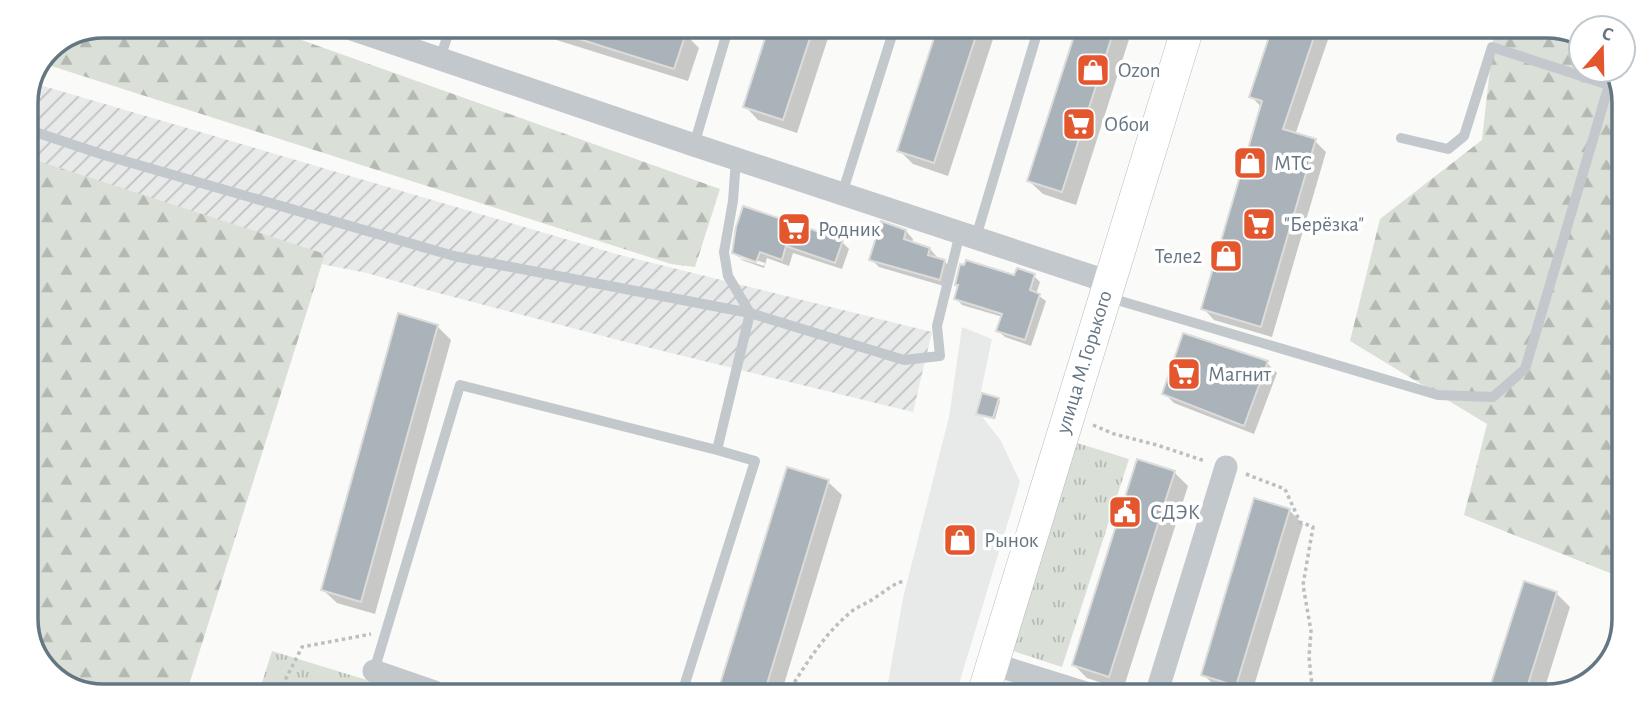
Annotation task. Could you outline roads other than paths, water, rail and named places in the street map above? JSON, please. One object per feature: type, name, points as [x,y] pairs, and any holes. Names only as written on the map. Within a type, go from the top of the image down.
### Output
[{"type":"main road","name":"улица М.Горького","points":[[987,684],[1185,38]]},
{"type":"street","points":[[378,38],[968,235],[1107,289]]},
{"type":"street","points":[[1159,684],[1226,467]]},
{"type":"street","points":[[993,664],[1057,684]]},
{"type":"street","points":[[373,671],[411,684]]},
{"type":"lane","points":[[440,59],[447,38]]},
{"type":"lane","points":[[694,145],[725,38]]},
{"type":"lane","points":[[842,194],[891,38]]},
{"type":"lane","points":[[39,133],[104,155],[454,256],[750,313],[904,360],[940,356],[937,326],[1035,38]]},
{"type":"lane","points":[[1107,289],[1438,394],[1493,397],[1525,369],[1609,85],[1492,47],[1464,136],[1448,149],[1401,138]]},
{"type":"lane","points":[[717,450],[750,313],[728,276],[724,252],[733,201],[736,159]]},
{"type":"lane","points":[[373,671],[460,386],[755,461],[685,684]]},
{"type":"place","name":"Ozon","points":[[1093,70]]},
{"type":"place","name":"Обои","points":[[1079,124]]},
{"type":"place","name":"МТС","points":[[1250,163]]},
{"type":"place","name":"\"Берёзка\"","points":[[1259,224]]},
{"type":"place","name":"Родник","points":[[794,229]]},
{"type":"place","name":"Теле2","points":[[1226,256]]},
{"type":"place","name":"Магнит","points":[[1184,374]]},
{"type":"place","name":"СДЭК","points":[[1125,512]]},
{"type":"place","name":"Рынок","points":[[960,540]]}]
